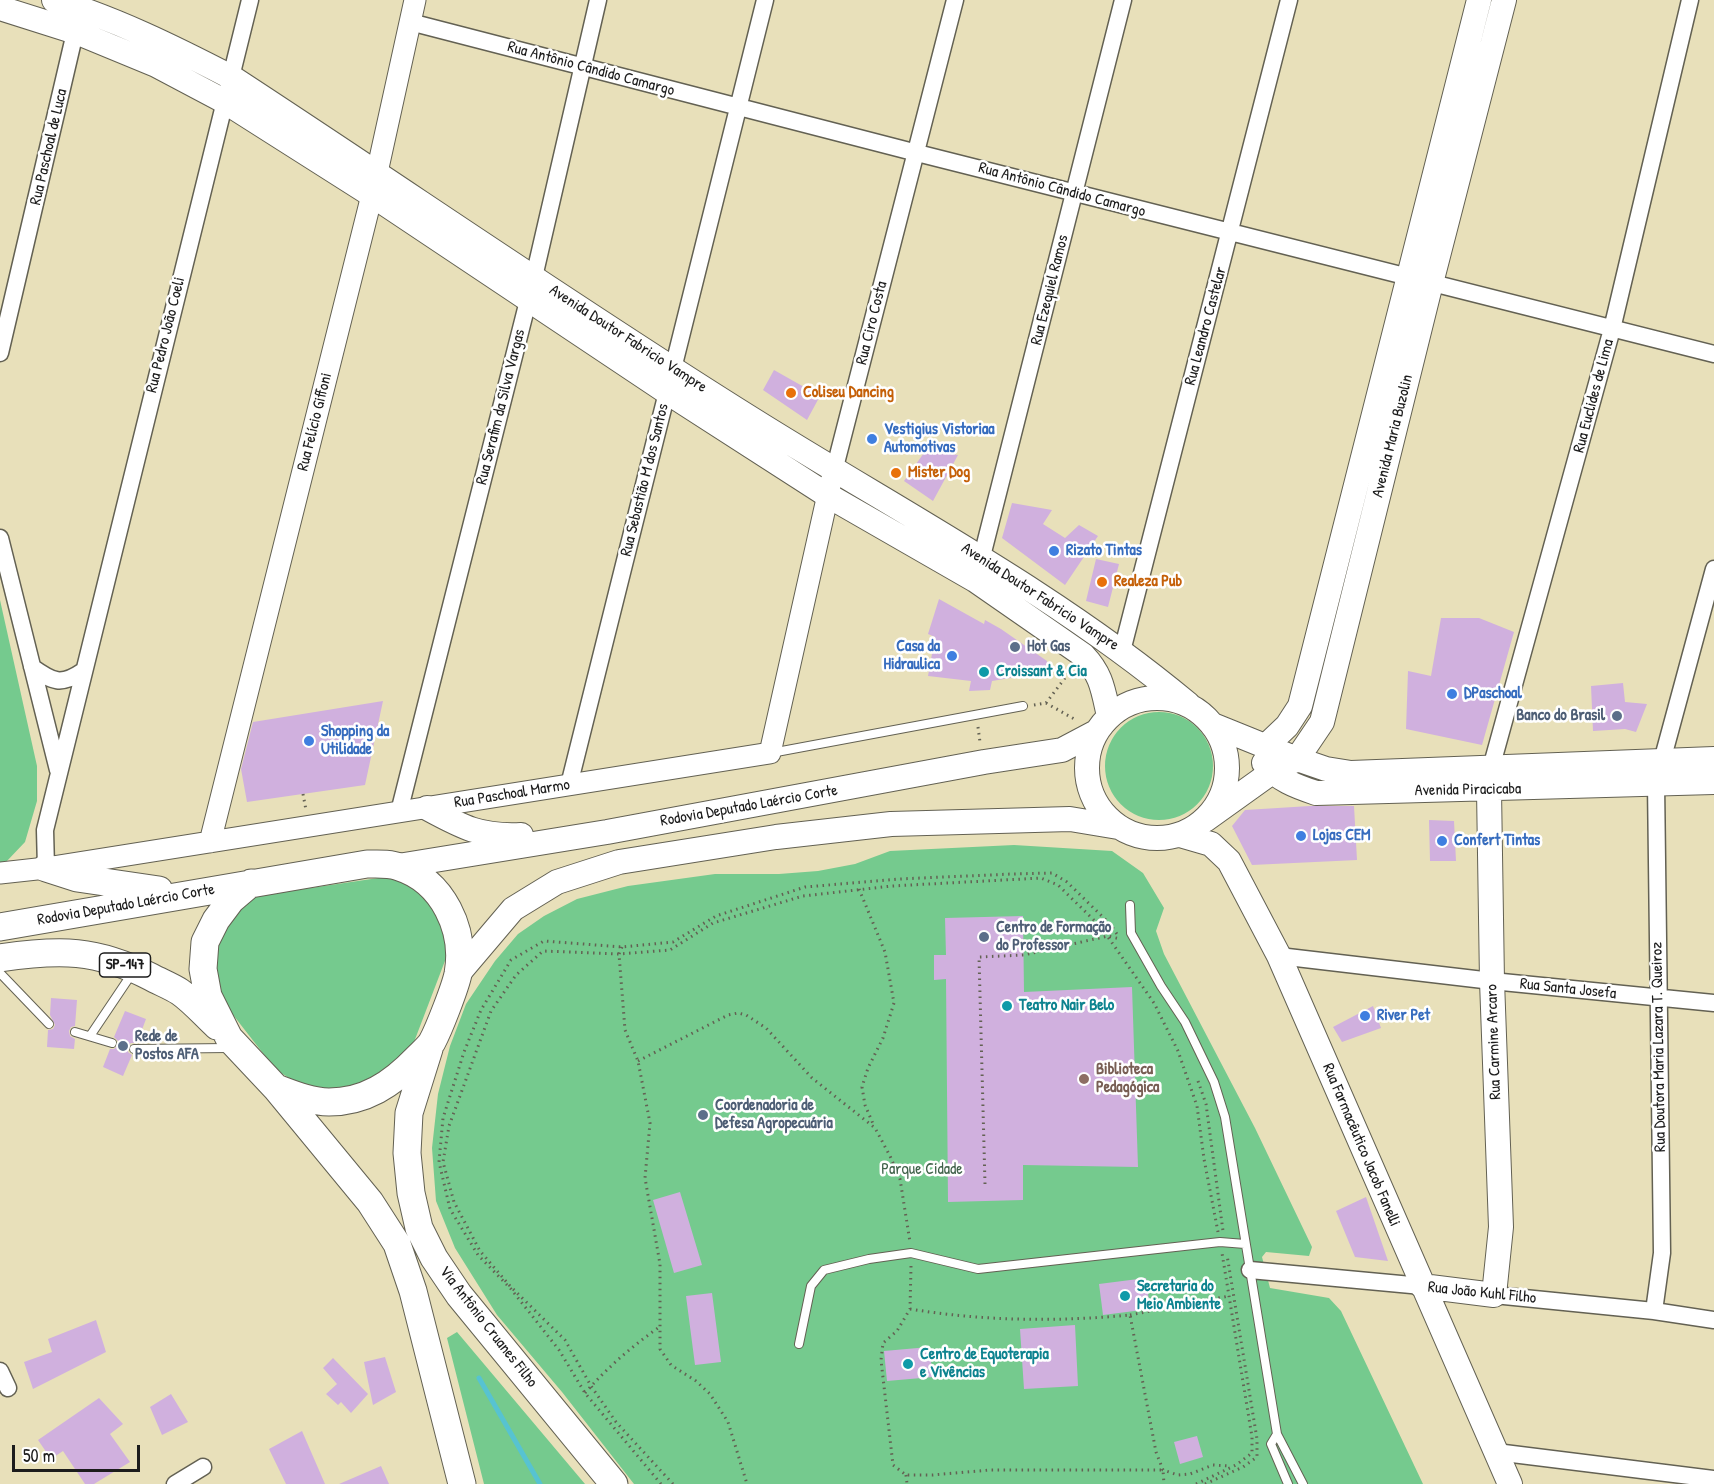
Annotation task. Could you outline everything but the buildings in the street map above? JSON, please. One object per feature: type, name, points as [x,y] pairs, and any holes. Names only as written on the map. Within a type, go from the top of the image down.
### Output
[{"type":"main road","name":"Avenida Doutor Fabricio Vampre","points":[[54,0],[82,4],[231,76],[374,183],[670,381],[827,495],[979,569],[1122,651],[1188,704]]},
{"type":"main road","name":"Avenida Maria Buzolin","points":[[1205,820],[1272,772],[1297,759],[1322,722],[1420,281],[1479,0]]},
{"type":"main road","name":"Avenida Maria Buzolin","points":[[1266,746],[1287,726],[1300,706],[1420,281],[1504,0]]},
{"type":"main road","name":"Avenida Doutor Fabricio Vampre","points":[[0,8],[76,32],[156,65],[374,183]]},
{"type":"main road","name":"Avenida Doutor Fabricio Vampre","points":[[670,381],[834,471],[979,569],[1096,668],[1101,681],[1103,724]]},
{"type":"main road","points":[[1147,698],[1168,698],[1188,704],[1202,713],[1213,725],[1223,743],[1228,764],[1226,784],[1218,804],[1205,820],[1180,835],[1159,838],[1138,836],[1118,827],[1102,813],[1091,794],[1086,773],[1088,752],[1103,724],[1127,704],[1147,698]]},
{"type":"main road","name":"Rodovia Deputado Laércio Corte","points":[[0,927],[367,864],[398,866],[607,832],[984,762],[1062,750],[1103,724]]},
{"type":"main road","name":"Avenida Piracicaba","points":[[1213,725],[1243,739],[1326,769],[1351,773],[1490,779]]},
{"type":"main road","name":"Avenida Piracicaba","points":[[1243,739],[1272,772],[1290,784],[1316,793],[1490,779],[1659,772],[1714,759]]},
{"type":"main road","name":"Avenida Piracicaba","points":[[1659,772],[1714,782]]},
{"type":"main road","name":"Rua Carmine Arcaro","points":[[1490,779],[1492,981],[1501,1227],[1494,1295]]},
{"type":"main road","points":[[427,808],[466,829],[501,836],[607,832]]},
{"type":"main road","name":"Rodovia Deputado Laércio Corte","points":[[457,975],[513,909],[557,882],[619,861],[776,837],[891,824],[1070,819],[1118,827]]},
{"type":"main road","name":"Rua Farmacêutico Jacob Fanelli","points":[[1180,835],[1211,844],[1229,861],[1279,956],[1510,1484]]},
{"type":"main road","name":"Via Antônio Cruanes Filho","points":[[398,866],[436,890],[449,908],[456,929],[459,953],[457,975],[431,1044],[409,1113],[407,1153],[411,1193],[419,1228],[434,1258],[459,1295],[614,1484]]},
{"type":"main road","points":[[46,868],[77,878],[190,894]]},
{"type":"main road","points":[[251,883],[231,900],[216,920],[205,942],[203,969],[208,996],[233,1043],[276,1088],[370,1202],[397,1244],[413,1291],[462,1484]]},
{"type":"main road","name":"Rodovia Deputado Laércio Corte","points":[[0,958],[44,951],[88,954],[136,969],[179,991],[233,1043]]},
{"type":"main road","points":[[276,1088],[299,1097],[328,1102],[355,1099],[380,1090],[401,1075],[431,1044]]},
{"type":"main road","name":"Rua João Kuhl Filho","points":[[1422,1286],[1494,1295]]},
{"type":"street","name":"Rua Pedro João Coeli","points":[[46,868],[45,830],[58,774],[250,0]]},
{"type":"street","name":"Rua Felício Giffoni","points":[[210,842],[374,183],[416,0]]},
{"type":"street","name":"Rua Serafim da Silva Vargas","points":[[399,812],[531,288],[598,0]]},
{"type":"street","name":"Rua Sebastião M dos Santos","points":[[569,785],[765,0]]},
{"type":"street","name":"Rua Ciro Costa","points":[[770,753],[827,495],[955,0]]},
{"type":"street","name":"Rua Ezequiel Ramos","points":[[979,569],[1123,0]]},
{"type":"street","name":"Rua Leandro Castelar","points":[[1122,651],[1289,0]]},
{"type":"street","name":"Rua Euclides de Lima","points":[[1490,779],[1612,329],[1690,0]]},
{"type":"street","name":"Rua Paschoal de Luca","points":[[0,353],[7,300],[82,4]]},
{"type":"street","name":"Rua Antônio Cândido Camargo","points":[[410,22],[1230,234],[1714,354]]},
{"type":"street","points":[[0,538],[58,774]]},
{"type":"street","name":"Rua Doutora Maria Lazara T. Queiroz","points":[[1653,1311],[1662,1253],[1658,998],[1659,772],[1714,569]]},
{"type":"street","points":[[32,667],[49,680],[68,681],[83,671]]},
{"type":"street","name":"Rua Paschoal Marmo","points":[[0,873],[46,868],[770,753]]},
{"type":"street","name":"Rua Santa Josefa","points":[[1279,956],[1492,981],[1714,1003]]},
{"type":"street","name":"Rua João Kuhl Filho","points":[[1250,1270],[1422,1286]]},
{"type":"street","name":"Rua João Kuhl Filho","points":[[1494,1295],[1653,1311],[1714,1320]]},
{"type":"street","points":[[0,1371],[8,1388]]},
{"type":"street","points":[[1496,1452],[1714,1479]]},
{"type":"street","points":[[175,1484],[203,1467]]},
{"type":"lane","name":"Rua Paschoal Marmo","points":[[770,753],[1023,706]]},
{"type":"lane","points":[[1130,905],[1131,933],[1161,986],[1185,1022],[1214,1082],[1225,1117],[1277,1434],[1303,1484]]},
{"type":"lane","points":[[90,1036],[136,969]]},
{"type":"lane","points":[[0,972],[49,1024]]},
{"type":"lane","points":[[75,1032],[112,1043]]},
{"type":"lane","points":[[134,1049],[233,1043]]},
{"type":"lane","points":[[799,1344],[811,1286],[824,1270],[869,1259],[911,1253],[978,1269],[1222,1242],[1245,1244]]},
{"type":"lane","points":[[1277,1434],[1271,1444],[1288,1484]]},
{"type":"path","points":[[1046,703],[1083,655]]},
{"type":"path","points":[[1023,706],[1046,703],[1103,724]]},
{"type":"path","points":[[975,714],[984,762]]},
{"type":"path","points":[[661,1484],[585,1393],[559,1350],[510,1289],[478,1255],[450,1209],[439,1162],[444,1118],[464,1052],[481,1010],[511,960],[544,941],[622,947],[673,942],[716,916],[805,887],[899,879],[1052,873],[1067,882],[1110,924],[1126,947]]},
{"type":"path","points":[[673,1484],[616,1422],[591,1386],[566,1340],[510,1286],[480,1251],[454,1202],[443,1162],[449,1126],[491,1011],[516,975],[543,951],[619,954],[670,950],[713,923],[803,896],[892,886],[1041,878],[1058,885],[1101,927],[1154,1003],[1178,1051],[1197,1106],[1204,1159],[1234,1294],[1257,1439],[1257,1457],[1243,1467],[1205,1484]]},
{"type":"path","points":[[858,883],[885,951],[894,1003],[883,1038],[868,1068],[862,1087],[865,1105],[874,1128],[900,1179],[909,1226],[911,1253],[910,1309],[897,1331],[884,1343],[880,1360],[893,1465],[906,1475],[990,1470],[1163,1470],[1178,1475],[1190,1474],[1213,1465],[1243,1467]]},
{"type":"path","points":[[985,1184],[979,957],[1024,956],[1108,936],[1120,939]]},
{"type":"path","points":[[622,947],[619,954],[625,1030],[638,1061],[650,1123],[645,1178],[660,1264],[658,1328],[660,1349],[671,1365],[696,1381],[710,1394],[728,1422],[747,1484]]},
{"type":"path","points":[[638,1061],[728,1015],[738,1013],[746,1015],[766,1028],[812,1078],[874,1128]]},
{"type":"path","points":[[1195,1073],[1206,1104],[1228,1296],[1252,1437],[1252,1453],[1233,1467],[1196,1484]]},
{"type":"path","points":[[910,1309],[953,1316],[1056,1320],[1130,1315],[1234,1294]]},
{"type":"path","points":[[1130,1315],[1164,1484]]},
{"type":"path","points":[[585,1393],[634,1345],[658,1328]]},
{"type":"path","points":[[906,1475],[907,1484]]},
{"type":"green space","points":[[0,600],[37,766],[37,801],[25,842],[6,862],[0,862]]},
{"type":"green space","points":[[1159,712],[1180,716],[1197,728],[1209,745],[1213,766],[1209,787],[1197,804],[1180,816],[1159,820],[1138,816],[1121,804],[1109,787],[1105,766],[1109,745],[1121,728],[1138,716]]},
{"type":"green space","name":"Parque Cidade","points":[[1014,845],[1112,851],[1143,873],[1164,908],[1156,931],[1164,954],[1255,1128],[1312,1247],[1309,1256],[1266,1252],[1262,1257],[1270,1288],[1329,1298],[1341,1311],[1423,1484],[634,1484],[562,1392],[497,1315],[455,1248],[436,1201],[432,1148],[438,1094],[450,1046],[466,1004],[495,961],[518,934],[544,916],[577,899],[628,886],[715,874],[779,874],[818,871],[855,864],[890,851]]},
{"type":"green space","points":[[385,877],[411,884],[440,911],[448,953],[414,1042],[401,1063],[354,1092],[304,1087],[276,1070],[216,993],[212,970],[223,924],[256,896]]},
{"type":"green space","points":[[457,1332],[585,1484],[484,1484],[447,1338]]},
{"type":"waterway","points":[[479,1378],[540,1484]]},
{"type":"place","name":"Coliseu Dancing","points":[[791,393]]},
{"type":"place","name":"Vestigius Vistoriaa Automotivas","points":[[872,439]]},
{"type":"place","name":"Mister Dog","points":[[896,473]]},
{"type":"place","name":"Rizato Tintas","points":[[1054,551]]},
{"type":"place","name":"Realeza Pub","points":[[1102,582]]},
{"type":"place","name":"Hot Gas","points":[[1015,647]]},
{"type":"place","name":"Casa da Hidraulica","points":[[952,656]]},
{"type":"place","name":"Croissant & Cia","points":[[984,672]]},
{"type":"place","name":"DPaschoal","points":[[1452,694]]},
{"type":"place","name":"Banco do Brasil","points":[[1617,716]]},
{"type":"place","name":"Shopping da Utilidade","points":[[309,741]]},
{"type":"place","name":"Lojas CEM","points":[[1301,836]]},
{"type":"place","name":"Confert Tintas","points":[[1442,841]]},
{"type":"place","name":"Centro de Formação do Professor","points":[[984,937]]},
{"type":"place","name":"Teatro Nair Belo","points":[[1007,1006]]},
{"type":"place","name":"River Pet","points":[[1365,1016]]},
{"type":"place","name":"Rede de Postos AFA","points":[[123,1046]]},
{"type":"place","name":"Biblioteca Pedagógica","points":[[1084,1079]]},
{"type":"place","name":"Coordenadoria de Defesa Agropecuária","points":[[703,1115]]},
{"type":"place","name":"Secretaria do Meio Ambiente","points":[[1125,1296]]},
{"type":"place","name":"Centro de Equoterapia e Vivências","points":[[908,1364]]}]
